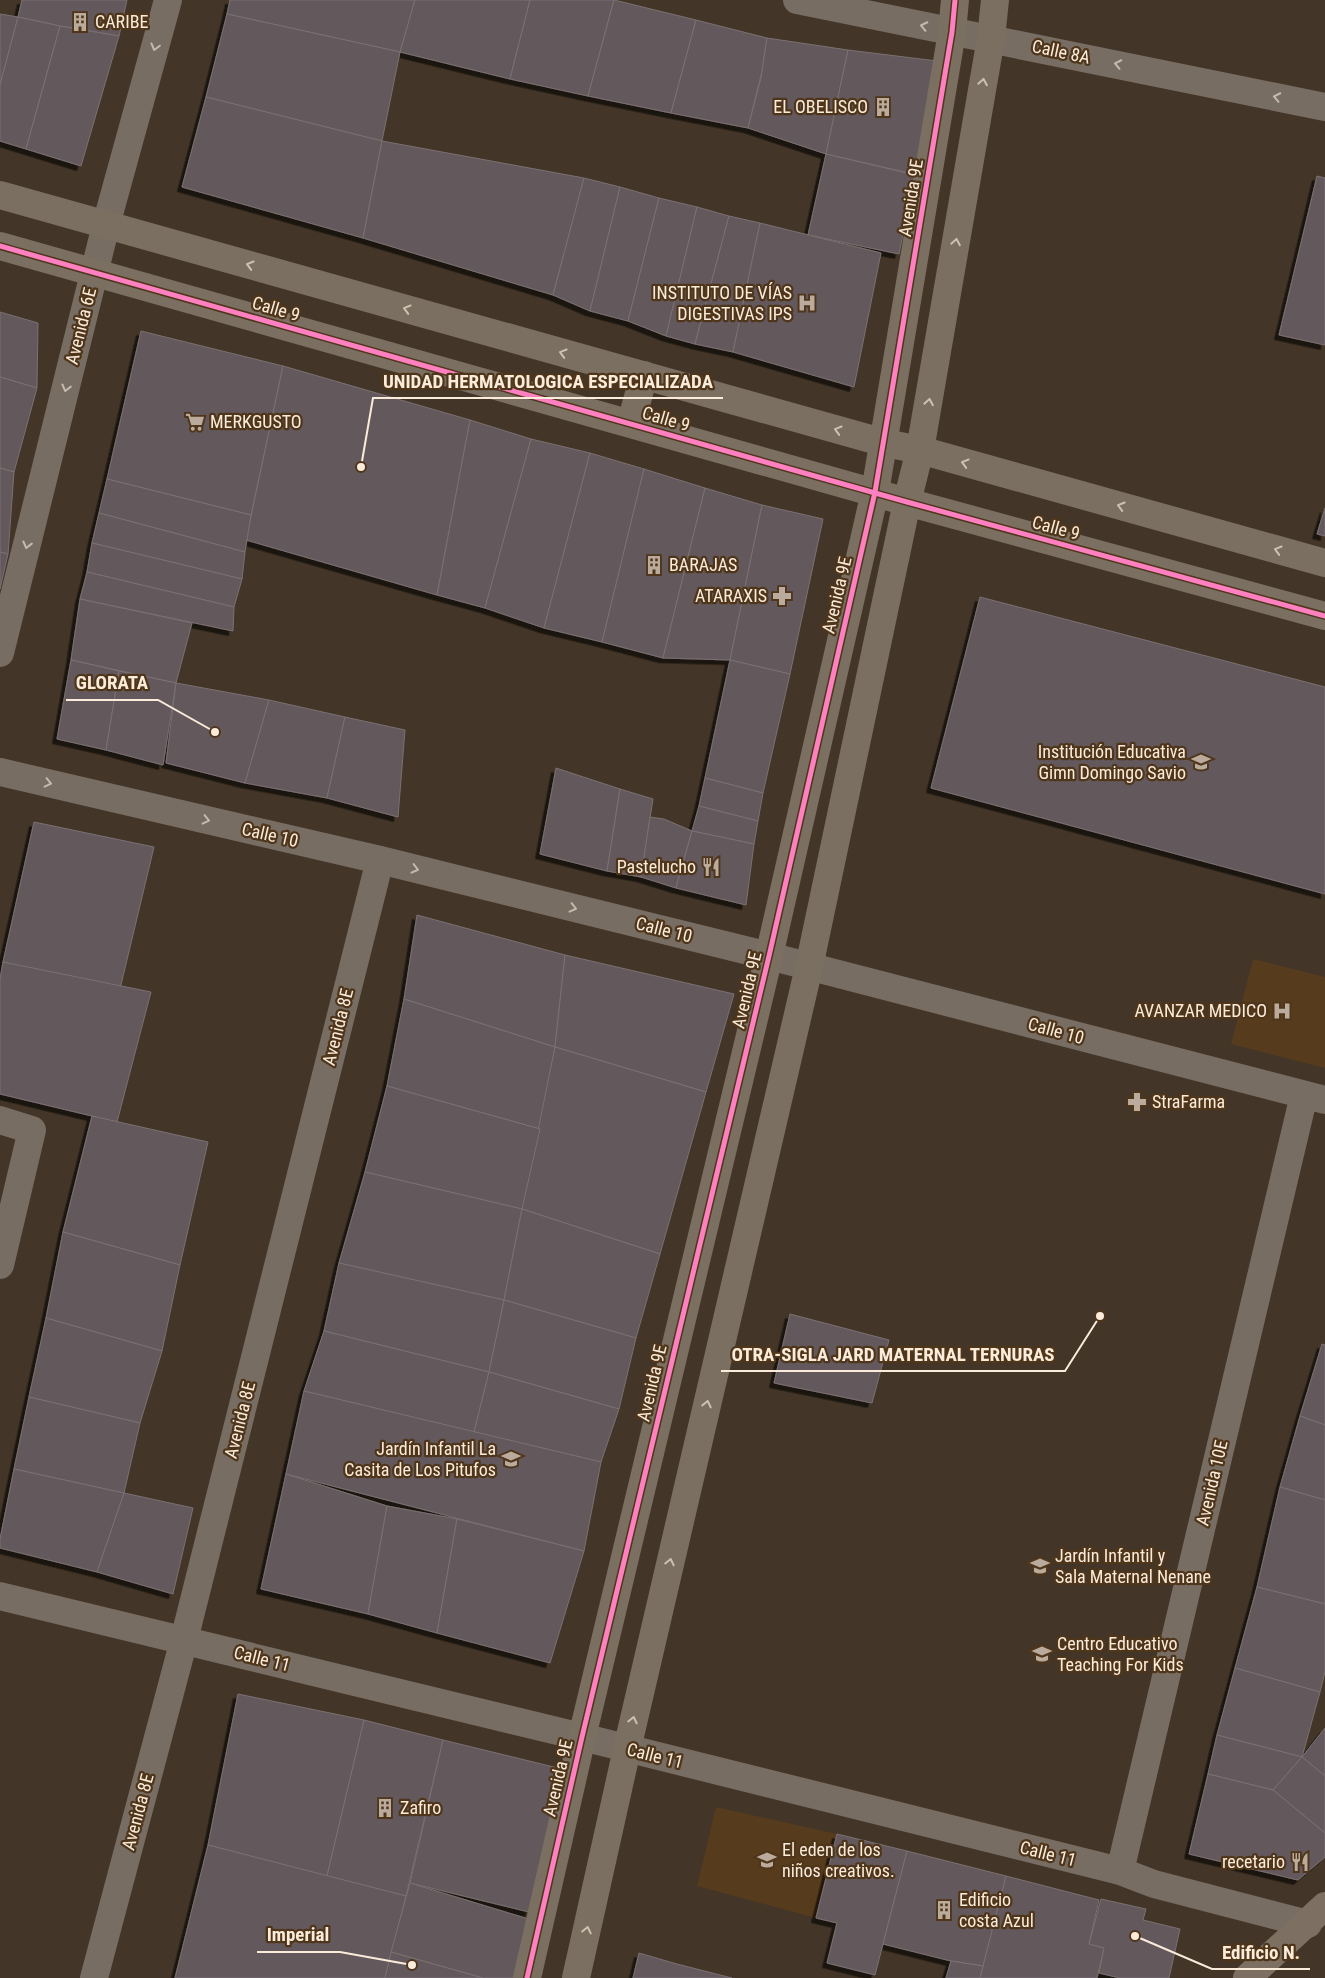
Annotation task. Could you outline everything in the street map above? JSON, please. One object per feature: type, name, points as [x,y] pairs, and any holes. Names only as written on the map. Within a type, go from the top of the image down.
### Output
[{"type":"main road","points":[[1248,1978],[1316,1915]]},
{"type":"street","name":"Avenida 6E","points":[[0,653],[106,225],[168,0]]},
{"type":"street","name":"Calle 8A","points":[[797,0],[1325,107]]},
{"type":"street","name":"Avenida 9E","points":[[527,1978],[582,1737],[769,956],[875,492],[885,443],[952,32],[955,0]]},
{"type":"street","points":[[576,1978],[627,1748],[808,967],[907,502],[920,450],[991,38],[995,0]]},
{"type":"street","name":"Calle 9","points":[[0,195],[885,443],[920,450],[1325,563]]},
{"type":"street","name":"Calle 9","points":[[0,246],[907,502],[1325,616]]},
{"type":"street","points":[[631,423],[644,375]]},
{"type":"street","name":"Calle 10","points":[[0,772],[380,860],[769,956],[1314,1098]]},
{"type":"street","name":"Avenida 8E","points":[[94,1978],[184,1640],[380,860]]},
{"type":"street","name":"Avenida 10E","points":[[1120,1872],[1314,1098]]},
{"type":"street","points":[[0,1120],[32,1130],[0,1265]]},
{"type":"street","name":"Calle 11","points":[[0,1596],[627,1748],[1120,1872],[1154,1884],[1316,1915]]},
{"type":"shaded area","name":"AVANZAR MEDICO","points":[[1253,959],[1325,977],[1325,1068],[1231,1044]]},
{"type":"shaded area","name":"El eden de los niños creativos.","points":[[716,1807],[837,1834],[816,1918],[697,1886]]},
{"type":"building","name":"CARIBE","points":[[22,0],[127,0],[119,36],[18,17]]},
{"type":"building","points":[[230,0],[415,0],[400,52],[227,14]]},
{"type":"building","points":[[415,0],[530,0],[510,79],[400,52]]},
{"type":"building","points":[[530,0],[614,0],[588,96],[510,79]]},
{"type":"building","points":[[614,0],[696,20],[671,113],[588,96]]},
{"type":"building","points":[[0,14],[18,17],[0,85]]},
{"type":"building","points":[[227,14],[400,52],[382,141],[206,97]]},
{"type":"building","points":[[18,17],[60,26],[26,149],[0,141],[0,85]]},
{"type":"building","points":[[696,20],[767,38],[762,71],[748,128],[671,113]]},
{"type":"building","points":[[60,26],[119,36],[81,166],[26,149]]},
{"type":"building","points":[[767,38],[848,50],[826,154],[748,128],[761,78]]},
{"type":"building","name":"EL OBELISCO","points":[[848,50],[937,61],[918,175],[826,154]]},
{"type":"building","points":[[206,97],[382,141],[363,238],[182,187]]},
{"type":"building","points":[[382,141],[584,178],[553,295],[363,238]]},
{"type":"building","points":[[826,154],[915,175],[899,254],[808,235]]},
{"type":"building","points":[[1317,176],[1325,178],[1325,345],[1279,335]]},
{"type":"building","points":[[584,178],[620,187],[590,311],[553,295]]},
{"type":"building","points":[[620,187],[659,198],[628,321],[590,311]]},
{"type":"building","points":[[659,198],[697,207],[666,336],[628,321]]},
{"type":"building","points":[[697,207],[729,216],[695,344],[666,336]]},
{"type":"building","points":[[729,216],[760,223],[733,352],[695,344]]},
{"type":"building","name":"INSTITUTO DE VÍAS DIGESTIVAS IPS","points":[[760,223],[881,253],[854,387],[733,352]]},
{"type":"building","points":[[0,312],[38,323],[37,388],[0,377]]},
{"type":"building","name":"MERKGUSTO","points":[[141,331],[283,366],[251,515],[107,479]]},
{"type":"building","points":[[283,366],[470,420],[437,595],[246,540]]},
{"type":"building","points":[[0,377],[37,388],[14,472],[0,468]]},
{"type":"building","points":[[470,420],[531,439],[485,608],[437,595]]},
{"type":"building","points":[[531,439],[590,453],[544,628],[485,608]]},
{"type":"building","points":[[590,453],[644,469],[602,642],[544,628]]},
{"type":"building","points":[[0,468],[14,472],[8,554],[0,552]]},
{"type":"building","name":"BARAJAS","points":[[644,469],[705,488],[663,658],[602,642]]},
{"type":"building","points":[[107,479],[251,515],[245,552],[99,513]]},
{"type":"building","points":[[705,488],[762,505],[730,660],[663,658]]},
{"type":"building","points":[[762,505],[823,519],[790,674],[730,660]]},
{"type":"building","points":[[1325,508],[1325,536],[1317,534]]},
{"type":"building","points":[[99,513],[245,552],[242,579],[92,543]]},
{"type":"building","points":[[92,543],[242,579],[234,607],[87,572]]},
{"type":"building","points":[[0,552],[8,554],[0,589]]},
{"type":"building","points":[[87,572],[234,607],[233,631],[80,599]]},
{"type":"building","points":[[980,597],[1325,687],[1325,894],[931,788]]},
{"type":"building","points":[[80,599],[192,623],[176,683],[71,660]]},
{"type":"building","points":[[71,660],[119,671],[106,750],[57,739]]},
{"type":"building","points":[[730,660],[790,674],[763,793],[705,778]]},
{"type":"building","points":[[119,671],[176,683],[163,765],[106,750]]},
{"type":"building","points":[[176,683],[269,700],[245,783],[166,763]]},
{"type":"building","points":[[269,700],[345,717],[327,798],[245,783]]},
{"type":"building","points":[[345,717],[405,730],[398,817],[327,798]]},
{"type":"building","points":[[556,768],[620,789],[607,871],[540,854]]},
{"type":"building","points":[[705,778],[763,793],[758,821],[699,806]]},
{"type":"building","points":[[620,789],[653,799],[641,877],[607,871]]},
{"type":"building","points":[[699,806],[758,821],[754,844],[692,831]]},
{"type":"building","points":[[650,817],[664,819],[692,831],[676,888],[641,877]]},
{"type":"building","points":[[34,822],[154,847],[120,989],[3,962]]},
{"type":"building","points":[[692,831],[754,844],[746,905],[676,888]]},
{"type":"building","points":[[417,915],[565,955],[555,1047],[404,999]]},
{"type":"building","points":[[565,955],[734,994],[706,1092],[555,1047]]},
{"type":"building","points":[[3,962],[151,992],[117,1122],[0,1094],[0,979]]},
{"type":"building","points":[[404,999],[555,1047],[540,1129],[387,1086]]},
{"type":"building","points":[[555,1047],[706,1092],[660,1254],[522,1209]]},
{"type":"building","points":[[387,1086],[540,1129],[522,1209],[365,1172]]},
{"type":"building","points":[[92,1116],[208,1142],[180,1265],[63,1232]]},
{"type":"building","points":[[365,1172],[522,1209],[504,1300],[339,1263]]},
{"type":"building","points":[[522,1209],[660,1254],[636,1338],[504,1300]]},
{"type":"building","points":[[63,1232],[180,1265],[162,1351],[46,1318]]},
{"type":"building","points":[[339,1263],[504,1300],[489,1372],[324,1331]]},
{"type":"building","points":[[504,1300],[636,1338],[619,1409],[489,1372]]},
{"type":"building","points":[[790,1314],[889,1340],[872,1403],[774,1383]]},
{"type":"building","points":[[46,1318],[162,1351],[140,1423],[29,1397]]},
{"type":"building","points":[[324,1331],[489,1372],[474,1432],[304,1391]]},
{"type":"building","points":[[1322,1344],[1325,1345],[1325,1425],[1300,1416]]},
{"type":"building","points":[[489,1372],[619,1409],[601,1462],[474,1432]]},
{"type":"building","points":[[304,1391],[601,1462],[584,1551],[286,1474]]},
{"type":"building","points":[[29,1397],[140,1423],[124,1493],[14,1469]]},
{"type":"building","points":[[1300,1416],[1325,1425],[1325,1500],[1280,1487]]},
{"type":"building","points":[[14,1469],[124,1493],[97,1572],[0,1548],[0,1539]]},
{"type":"building","points":[[286,1474],[387,1506],[368,1614],[261,1589]]},
{"type":"building","points":[[1280,1487],[1325,1500],[1325,1604],[1257,1587]]},
{"type":"building","points":[[124,1493],[193,1508],[173,1594],[97,1572]]},
{"type":"building","points":[[387,1506],[457,1519],[437,1633],[368,1614]]},
{"type":"building","points":[[457,1519],[584,1551],[550,1663],[437,1633]]},
{"type":"building","points":[[1257,1587],[1325,1604],[1325,1672],[1320,1692],[1235,1668]]},
{"type":"building","points":[[1235,1668],[1320,1692],[1302,1757],[1217,1735]]},
{"type":"building","points":[[238,1694],[364,1720],[327,1876],[208,1845]]},
{"type":"building","name":"Zafiro","points":[[364,1720],[443,1740],[406,1896],[327,1876]]},
{"type":"building","points":[[1325,1728],[1325,1776],[1302,1757]]},
{"type":"building","points":[[1217,1735],[1302,1757],[1273,1790],[1208,1774]]},
{"type":"building","points":[[443,1740],[562,1769],[529,1912],[410,1883]]},
{"type":"building","points":[[1302,1757],[1325,1776],[1325,1833],[1273,1790]]},
{"type":"building","points":[[1208,1774],[1273,1790],[1325,1833],[1325,1857],[1298,1880],[1189,1854]]},
{"type":"building","points":[[837,1834],[907,1851],[875,1975],[827,1963],[837,1923],[816,1918]]},
{"type":"building","points":[[208,1845],[406,1896],[385,1978],[175,1978]]},
{"type":"building","name":"Edificio costa Azul","points":[[907,1851],[1006,1876],[983,1966],[951,1961],[883,1944]]},
{"type":"building","points":[[1006,1876],[1099,1900],[1089,1944],[1104,1948],[1097,1978],[980,1978]]},
{"type":"building","points":[[410,1883],[535,1921],[519,1978],[483,1978],[391,1952]]},
{"type":"building","points":[[1101,1899],[1146,1909],[1143,1920],[1180,1929],[1169,1978],[1120,1978],[1099,1973],[1104,1948],[1089,1944]]},
{"type":"building","points":[[391,1952],[483,1978],[385,1978]]},
{"type":"building","points":[[639,1953],[677,1964],[732,1978],[633,1978]]},
{"type":"building","points":[[951,1961],[983,1966],[980,1978],[946,1978]]},
{"type":"cycle path","points":[[527,1978],[582,1737],[769,956],[875,492],[952,32],[955,0]]},
{"type":"cycle path","points":[[0,246],[907,502],[1325,616]]},
{"type":"place","name":"CARIBE","points":[[80,22]]},
{"type":"place","name":"EL OBELISCO","points":[[883,107]]},
{"type":"place","name":"INSTITUTO DE VÍAS DIGESTIVAS IPS","points":[[807,303]]},
{"type":"place","name":"MERKGUSTO","points":[[195,422]]},
{"type":"place","name":"UNIDAD HERMATOLOGICA ESPECIALIZADA","points":[[361,467]]},
{"type":"place","name":"BARAJAS","points":[[654,565]]},
{"type":"place","name":"ATARAXIS","points":[[782,596]]},
{"type":"place","name":"GLORATA","points":[[215,732]]},
{"type":"place","name":"Institución Educativa Gimn Domingo Savio","points":[[1201,762]]},
{"type":"place","name":"Pastelucho","points":[[711,867]]},
{"type":"place","name":"AVANZAR MEDICO","points":[[1282,1011]]},
{"type":"place","name":"StraFarma","points":[[1137,1102]]},
{"type":"place","name":"OTRA-SIGLA JARD MATERNAL TERNURAS","points":[[1100,1316]]},
{"type":"place","name":"Jardín Infantil La Casita de Los Pitufos","points":[[511,1459]]},
{"type":"place","name":"Jardín Infantil y Sala Maternal Nenane","points":[[1040,1566]]},
{"type":"place","name":"Centro Educativo Teaching For Kids","points":[[1042,1654]]},
{"type":"place","name":"Zafiro","points":[[385,1808]]},
{"type":"place","name":"El eden de los niños creativos.","points":[[767,1860]]},
{"type":"place","name":"recetario","points":[[1300,1862]]},
{"type":"place","name":"Edificio costa Azul","points":[[944,1910]]},
{"type":"place","name":"Edificio N.","points":[[1135,1936]]},
{"type":"place","name":"Imperial","points":[[412,1965]]}]
